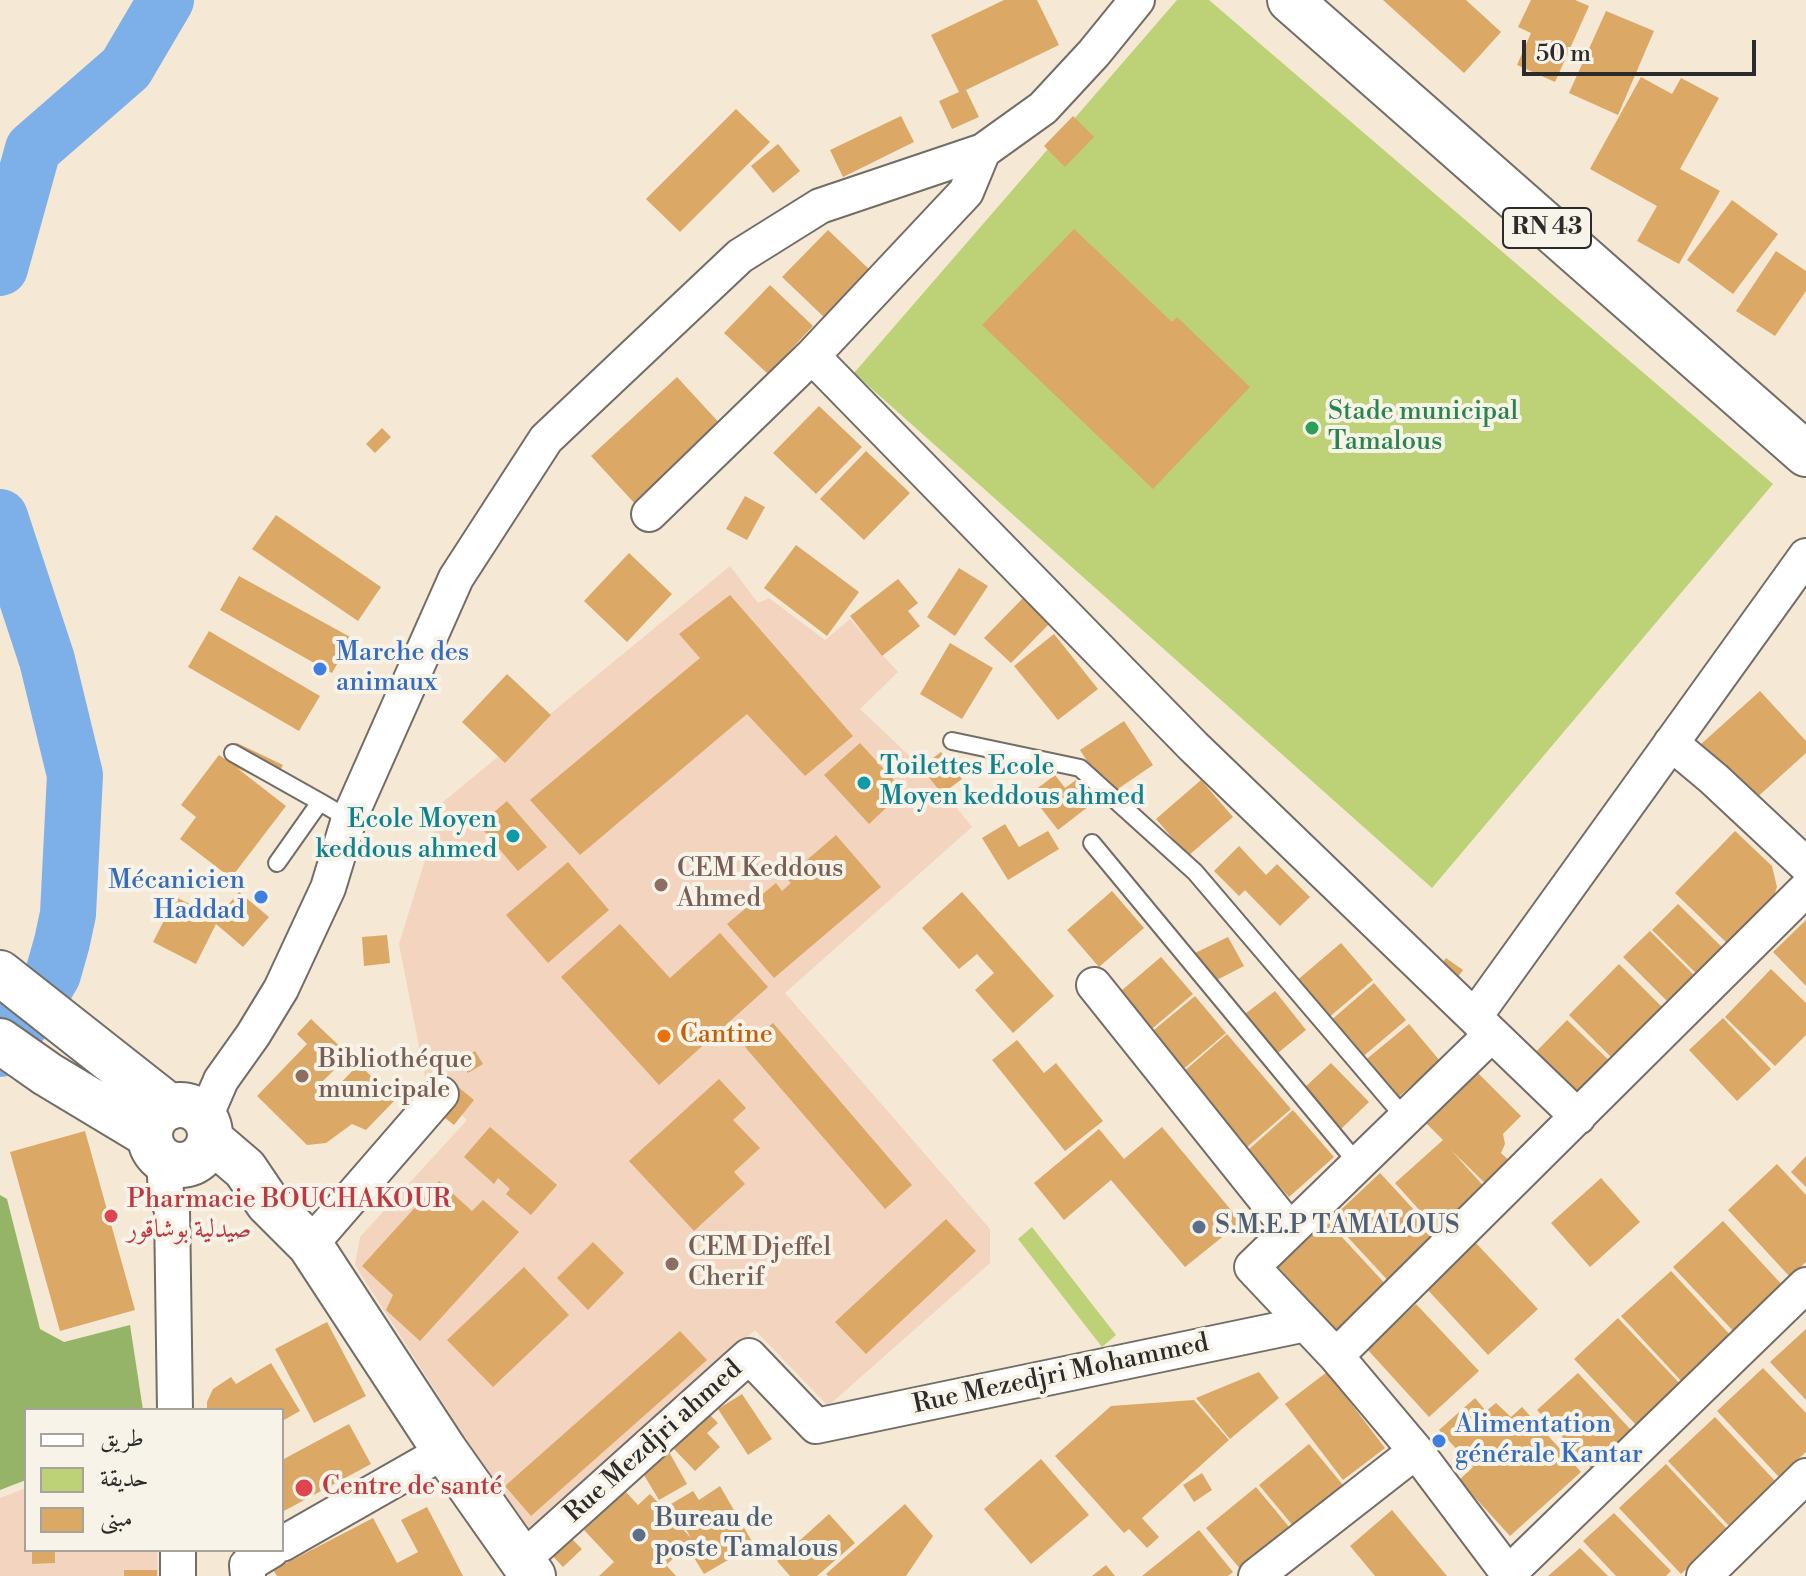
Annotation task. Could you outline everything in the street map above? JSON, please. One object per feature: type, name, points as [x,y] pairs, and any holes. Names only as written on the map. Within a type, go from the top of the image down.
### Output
[{"type":"street","points":[[175,1408],[172,1210],[166,1194],[186,1130],[253,1035],[281,989],[328,888],[349,819],[456,578],[546,439],[740,256],[820,206],[983,151],[1043,108],[1137,0]]},
{"type":"street","name":"RN 43","points":[[1290,0],[1806,454]]},
{"type":"street","points":[[649,514],[812,356],[966,192],[983,151]]},
{"type":"street","points":[[812,356],[1194,747],[1578,1117]]},
{"type":"street","points":[[1806,556],[1671,743],[1484,1025],[1405,1118],[1252,1267],[1336,1356],[1416,1451],[1509,1575],[1806,1285]]},
{"type":"street","points":[[1671,743],[1806,865]]},
{"type":"street","points":[[1336,1356],[1806,889]]},
{"type":"street","points":[[0,973],[82,1037],[186,1130],[245,1169],[268,1203],[310,1245],[445,1451],[527,1568]]},
{"type":"street","points":[[1094,985],[1290,1230]]},
{"type":"street","points":[[0,1041],[47,1074],[186,1130]]},
{"type":"street","points":[[310,1245],[441,1094]]},
{"type":"street","name":"Rue Mezedjri Mohammed","points":[[816,1426],[1306,1324]]},
{"type":"street","name":"Rue Mezdjri ahmed","points":[[527,1568],[749,1356],[816,1426]]},
{"type":"street","points":[[284,1543],[445,1451]]},
{"type":"street","points":[[1256,1576],[1416,1451]]},
{"type":"street","points":[[1704,1576],[1806,1476]]},
{"type":"street","points":[[178,1552],[178,1576]]},
{"type":"street","points":[[248,1576],[247,1565],[269,1552]]},
{"type":"lane","points":[[952,741],[1080,768],[1195,872],[1405,1118]]},
{"type":"lane","points":[[233,753],[349,819]]},
{"type":"lane","points":[[277,863],[320,802]]},
{"type":"lane","points":[[1092,843],[1358,1164]]},
{"type":"shaded area","points":[[730,566],[758,603],[769,598],[825,640],[850,619],[898,672],[860,709],[934,779],[972,827],[785,993],[990,1229],[990,1263],[828,1406],[755,1330],[527,1534],[355,1265],[360,1237],[467,1120],[425,1077],[399,944],[443,802]]},
{"type":"shaded area","points":[[24,1489],[24,1552],[157,1552],[158,1576],[0,1576],[0,1498]]},
{"type":"green space","name":"Stade municipal Tamalous","points":[[1177,0],[1209,0],[1773,484],[1432,888],[854,373]]},
{"type":"green space","points":[[0,1195],[7,1199],[40,1329],[64,1342],[130,1325],[143,1408],[24,1408],[24,1481],[0,1490]]},
{"type":"green space","points":[[1032,1227],[1116,1335],[1102,1347],[1018,1239]]},
{"type":"building","points":[[1004,0],[1037,0],[1059,45],[966,90],[979,117],[952,129],[939,101],[959,92],[931,35]]},
{"type":"building","points":[[1383,0],[1466,0],[1501,32],[1464,73]]},
{"type":"building","points":[[1531,0],[1575,0],[1589,6],[1555,82],[1517,65],[1531,33],[1518,27]]},
{"type":"building","points":[[1606,11],[1654,31],[1618,115],[1569,93]]},
{"type":"building","points":[[1641,77],[1672,94],[1681,78],[1719,98],[1680,169],[1720,191],[1679,264],[1637,241],[1657,206],[1590,169]]},
{"type":"building","points":[[736,109],[770,142],[680,232],[646,199]]},
{"type":"building","points":[[901,116],[914,142],[843,177],[830,150]]},
{"type":"building","points":[[1073,116],[1094,137],[1065,167],[1044,146]]},
{"type":"building","points":[[778,144],[800,171],[773,193],[751,166]]},
{"type":"building","points":[[1732,200],[1778,234],[1733,294],[1687,260]]},
{"type":"building","points":[[1074,229],[1172,322],[1177,317],[1250,387],[1153,489],[982,325]]},
{"type":"building","points":[[828,230],[871,271],[825,318],[782,277]]},
{"type":"building","points":[[1776,251],[1806,271],[1806,291],[1775,336],[1736,311]]},
{"type":"building","points":[[770,285],[813,326],[768,374],[724,333]]},
{"type":"building","points":[[677,377],[723,427],[637,506],[591,456]]},
{"type":"building","points":[[819,406],[862,447],[816,494],[773,453]]},
{"type":"building","points":[[382,428],[391,437],[375,453],[366,444]]},
{"type":"building","points":[[866,451],[910,493],[864,540],[820,499]]},
{"type":"building","points":[[745,496],[765,507],[747,540],[726,529]]},
{"type":"building","points":[[276,515],[381,587],[358,621],[252,549]]},
{"type":"building","points":[[796,545],[859,592],[827,636],[764,588]]},
{"type":"building","points":[[629,553],[672,594],[627,642],[584,601]]},
{"type":"building","points":[[959,568],[988,586],[955,636],[927,617]]},
{"type":"building","points":[[239,576],[352,638],[332,673],[220,610]]},
{"type":"building","points":[[898,579],[918,603],[908,611],[920,626],[882,656],[850,616]]},
{"type":"building","points":[[730,595],[853,736],[805,776],[747,714],[580,855],[530,800],[700,658],[679,634]]},
{"type":"building","points":[[1023,598],[1050,623],[1011,663],[984,638]]},
{"type":"building","points":[[209,631],[320,696],[299,731],[188,667]]},
{"type":"building","points":[[1054,634],[1098,689],[1058,720],[1014,666]]},
{"type":"building","points":[[950,643],[993,668],[962,719],[920,694]]},
{"type":"building","points":[[507,674],[551,715],[505,763],[462,722]]},
{"type":"building","points":[[1760,691],[1806,741],[1806,753],[1742,811],[1690,754]]},
{"type":"building","points":[[1124,721],[1153,765],[1109,795],[1080,750]]},
{"type":"building","points":[[237,743],[283,765],[273,785],[237,768],[286,806],[231,878],[180,839],[196,817],[181,805],[219,755],[228,761]]},
{"type":"building","name":"Toilettes Ecole Moyen keddous ahmed","points":[[860,743],[904,791],[869,824],[824,775]]},
{"type":"building","points":[[941,752],[962,779],[942,794],[921,767]]},
{"type":"building","points":[[1055,775],[1065,788],[1076,780],[1093,803],[1058,830],[1030,794]]},
{"type":"building","points":[[1201,780],[1233,817],[1188,856],[1156,819]]},
{"type":"building","name":"Ecole Moyen keddous ahmed","points":[[507,801],[547,847],[518,871],[479,825]]},
{"type":"building","points":[[1005,824],[1019,847],[1048,831],[1059,849],[1008,880],[982,838]]},
{"type":"building","points":[[1735,831],[1772,866],[1777,887],[1771,904],[1730,946],[1675,893]]},
{"type":"building","points":[[836,835],[881,887],[774,978],[727,924],[776,883],[782,891],[791,883],[786,878]]},
{"type":"building","points":[[1239,846],[1266,875],[1277,864],[1310,897],[1280,926],[1245,890],[1239,896],[1214,871]]},
{"type":"building","points":[[568,862],[609,910],[548,963],[506,915]]},
{"type":"building","points":[[1112,891],[1144,928],[1099,967],[1067,930]]},
{"type":"building","points":[[239,892],[269,917],[243,947],[216,924],[196,964],[153,942],[176,897],[217,918]]},
{"type":"building","points":[[962,892],[1054,996],[1013,1033],[975,990],[994,973],[977,954],[959,969],[922,928]]},
{"type":"building","points":[[1678,904],[1728,953],[1702,979],[1652,930]]},
{"type":"building","points":[[1806,920],[1806,986],[1773,952]]},
{"type":"building","name":"Cantine","points":[[620,924],[670,978],[720,933],[768,987],[659,1085],[561,977]]},
{"type":"building","points":[[1650,931],[1699,980],[1673,1007],[1623,957]]},
{"type":"building","points":[[387,935],[390,963],[364,966],[362,937]]},
{"type":"building","points":[[1228,937],[1244,966],[1209,984],[1193,954]]},
{"type":"building","points":[[1341,943],[1373,980],[1327,1019],[1295,982]]},
{"type":"building","points":[[1161,957],[1193,994],[1147,1033],[1115,996]]},
{"type":"building","points":[[1446,958],[1463,970],[1452,985],[1435,973]]},
{"type":"building","points":[[1619,964],[1670,1015],[1619,1065],[1569,1015]]},
{"type":"building","points":[[1771,969],[1806,1003],[1806,1035],[1775,1066],[1725,1017]]},
{"type":"building","points":[[1374,983],[1406,1020],[1360,1059],[1329,1022]]},
{"type":"building","points":[[1275,991],[1306,1030],[1273,1057],[1241,1017]]},
{"type":"building","points":[[1195,996],[1226,1033],[1181,1071],[1149,1034]]},
{"type":"building","points":[[1723,1018],[1771,1069],[1737,1101],[1689,1050]]},
{"type":"building","name":"Bibliothéque municipale","points":[[311,1019],[349,1055],[317,1087],[327,1097],[359,1064],[395,1100],[366,1130],[352,1124],[326,1143],[307,1145],[257,1096],[307,1044],[297,1034]]},
{"type":"building","points":[[1567,1020],[1617,1068],[1577,1108],[1528,1060]]},
{"type":"building","points":[[773,1023],[912,1185],[885,1209],[745,1047]]},
{"type":"building","points":[[1409,1024],[1440,1061],[1395,1100],[1363,1062]]},
{"type":"building","points":[[1227,1034],[1291,1109],[1246,1148],[1182,1073]]},
{"type":"building","points":[[1017,1040],[1044,1073],[1056,1063],[1103,1121],[1065,1151],[992,1060]]},
{"type":"building","points":[[475,1051],[483,1064],[468,1073],[460,1060]]},
{"type":"building","points":[[1331,1063],[1369,1102],[1341,1129],[1303,1089]]},
{"type":"building","points":[[1476,1071],[1521,1116],[1503,1134],[1505,1144],[1501,1153],[1513,1164],[1489,1187],[1451,1150],[1488,1191],[1440,1233],[1395,1183],[1443,1140],[1425,1122]]},
{"type":"building","points":[[719,1079],[746,1108],[733,1120],[760,1148],[734,1172],[745,1184],[694,1231],[629,1161]]},
{"type":"building","points":[[457,1086],[474,1100],[454,1125],[436,1111]]},
{"type":"building","points":[[1293,1110],[1334,1157],[1289,1197],[1247,1151]]},
{"type":"building","points":[[490,1127],[557,1185],[531,1215],[506,1194],[510,1189],[498,1178],[494,1184],[464,1157]]},
{"type":"building","points":[[1162,1127],[1241,1222],[1185,1267],[1111,1180],[1064,1220],[1034,1183],[1099,1129],[1124,1159]]},
{"type":"building","points":[[85,1131],[135,1310],[60,1331],[10,1152]]},
{"type":"building","points":[[1806,1156],[1806,1187],[1791,1172]]},
{"type":"building","points":[[1777,1164],[1806,1195],[1806,1262],[1790,1277],[1728,1210]]},
{"type":"building","points":[[1380,1173],[1442,1240],[1393,1286],[1331,1219]]},
{"type":"building","points":[[1601,1178],[1640,1222],[1590,1267],[1551,1223]]},
{"type":"building","points":[[439,1181],[472,1211],[483,1200],[519,1232],[420,1341],[386,1310],[393,1295],[362,1266]]},
{"type":"building","points":[[946,1219],[976,1251],[866,1354],[835,1322]]},
{"type":"building","points":[[1327,1221],[1390,1289],[1340,1334],[1278,1267]]},
{"type":"building","points":[[1723,1221],[1785,1288],[1736,1334],[1673,1267]]},
{"type":"building","points":[[593,1242],[624,1273],[588,1310],[557,1278]]},
{"type":"building","points":[[1475,1242],[1538,1309],[1488,1355],[1426,1288]]},
{"type":"building","points":[[524,1267],[569,1315],[493,1387],[447,1340]]},
{"type":"building","points":[[1671,1271],[1733,1338],[1684,1384],[1621,1316]]},
{"type":"building","points":[[1416,1304],[1479,1371],[1429,1417],[1367,1349]]},
{"type":"building","points":[[1618,1318],[1682,1386],[1638,1427],[1574,1359]]},
{"type":"building","points":[[327,1322],[366,1396],[314,1423],[275,1349]]},
{"type":"building","points":[[1806,1329],[1806,1400],[1770,1362]]},
{"type":"building","points":[[680,1331],[707,1360],[531,1516],[505,1486]]},
{"type":"building","points":[[271,1363],[300,1411],[284,1420],[284,1408],[207,1408],[213,1389],[231,1377],[236,1384]]},
{"type":"building","points":[[1763,1368],[1806,1413],[1806,1452],[1779,1477],[1717,1411]]},
{"type":"building","points":[[1259,1372],[1279,1398],[1230,1439],[1196,1398]]},
{"type":"building","points":[[1327,1372],[1385,1448],[1343,1480],[1285,1404]]},
{"type":"building","points":[[1578,1373],[1631,1430],[1591,1468],[1537,1410]]},
{"type":"building","points":[[742,1394],[772,1439],[748,1455],[718,1409]]},
{"type":"building","points":[[1475,1398],[1486,1411],[1496,1403],[1511,1417],[1522,1407],[1581,1472],[1510,1536],[1459,1480],[1473,1467],[1439,1430]]},
{"type":"building","points":[[1194,1400],[1229,1440],[1142,1518],[1159,1537],[1147,1548],[1129,1529],[1124,1533],[1055,1456],[1111,1406]]},
{"type":"building","points":[[709,1414],[718,1423],[707,1433],[720,1447],[695,1471],[674,1449]]},
{"type":"building","points":[[1715,1417],[1777,1483],[1730,1527],[1668,1461]]},
{"type":"building","name":"Centre de santé","points":[[349,1424],[371,1464],[284,1511],[284,1459]]},
{"type":"building","points":[[664,1443],[687,1484],[659,1500],[635,1460]]},
{"type":"building","points":[[1309,1444],[1343,1485],[1294,1527],[1259,1485]]},
{"type":"building","points":[[1041,1459],[1089,1515],[1031,1564],[984,1509]]},
{"type":"building","points":[[1666,1464],[1728,1530],[1681,1574],[1619,1508]]},
{"type":"building","points":[[1202,1473],[1212,1490],[1194,1502],[1183,1485]]},
{"type":"building","name":"Bureau de poste Tamalous","points":[[720,1486],[754,1545],[704,1574],[693,1556],[700,1552],[693,1541],[666,1565],[676,1576],[599,1576],[614,1562],[584,1530],[625,1491],[638,1505],[650,1494],[691,1538],[671,1504],[693,1491],[699,1500]]},
{"type":"building","points":[[1256,1487],[1290,1528],[1241,1570],[1206,1528]]},
{"type":"building","points":[[905,1504],[933,1536],[906,1576],[826,1574]]},
{"type":"building","points":[[427,1507],[463,1576],[277,1576],[273,1570],[373,1518],[397,1563],[418,1552],[401,1520]]},
{"type":"building","points":[[1392,1510],[1447,1576],[1375,1576],[1350,1546]]},
{"type":"building","points":[[1614,1513],[1671,1571],[1666,1576],[1616,1576],[1583,1541]]},
{"type":"building","points":[[829,1514],[855,1543],[817,1576],[790,1576],[777,1561]]},
{"type":"building","points":[[1199,1530],[1233,1572],[1228,1576],[1142,1576]]},
{"type":"building","points":[[566,1533],[582,1549],[563,1567],[548,1551]]},
{"type":"building","points":[[1580,1548],[1608,1576],[1548,1576]]},
{"type":"building","points":[[32,1552],[55,1552],[55,1563],[32,1564]]},
{"type":"building","points":[[1106,1565],[1115,1576],[1092,1576]]},
{"type":"building","points":[[124,1570],[157,1570],[157,1576],[124,1576]]},
{"type":"waterway","points":[[0,268],[33,149],[126,68],[166,0]]},
{"type":"waterway","points":[[0,517],[47,660],[75,775],[68,914],[62,942],[53,974],[33,1008],[0,1049]]},
{"type":"place","name":"Stade municipal Tamalous","points":[[1312,428]]},
{"type":"place","name":"Marche des animaux","points":[[320,669]]},
{"type":"place","name":"Toilettes Ecole Moyen keddous ahmed","points":[[864,783]]},
{"type":"place","name":"Ecole Moyen keddous ahmed","points":[[513,836]]},
{"type":"place","name":"CEM Keddous Ahmed","points":[[661,885]]},
{"type":"place","name":"Mécanicien Haddad","points":[[261,897]]},
{"type":"place","name":"Cantine","points":[[664,1036]]},
{"type":"place","name":"Bibliothéque municipale","points":[[302,1076]]},
{"type":"place","name":"Pharmacie BOUCHAKOUR صيدلية بوشاقور","points":[[111,1216]]},
{"type":"place","name":"S.M.E.P TAMALOUS","points":[[1199,1227]]},
{"type":"place","name":"CEM Djeffel Cherif","points":[[672,1264]]},
{"type":"place","name":"Alimentation générale Kantar","points":[[1439,1441]]},
{"type":"place","name":"Centre de santé","points":[[304,1488]]},
{"type":"place","name":"Bureau de poste Tamalous","points":[[639,1535]]}]
